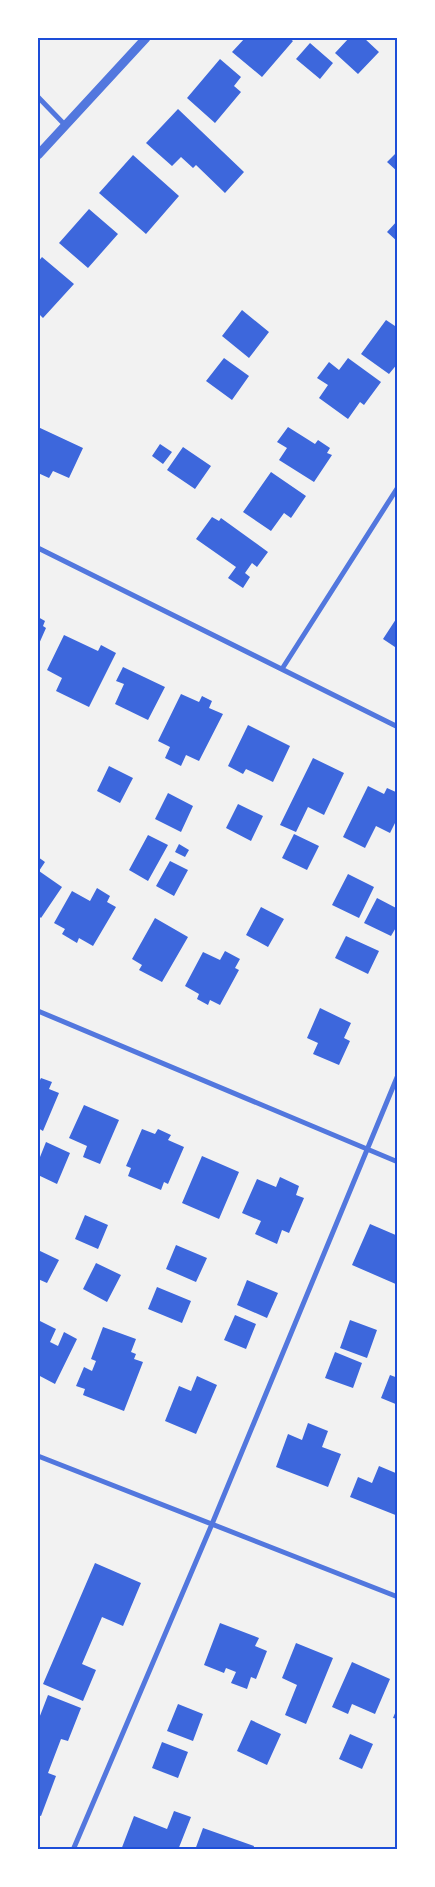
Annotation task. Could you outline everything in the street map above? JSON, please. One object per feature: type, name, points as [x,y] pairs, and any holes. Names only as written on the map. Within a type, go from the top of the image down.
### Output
[{"type":"street","points":[[38,155],[146,38]]},
{"type":"street","points":[[38,97],[65,125]]},
{"type":"street","points":[[282,669],[398,487]]},
{"type":"street","points":[[38,548],[398,727]]},
{"type":"street","points":[[38,1011],[398,1162]]},
{"type":"street","points":[[74,1850],[212,1524],[398,1075]]},
{"type":"street","points":[[38,1456],[398,1597]]},
{"type":"building","points":[[245,38],[289,38],[293,41],[262,77],[232,52]]},
{"type":"building","points":[[349,38],[364,38],[379,52],[358,74],[335,53]]},
{"type":"building","points":[[310,43],[333,63],[320,79],[296,59]]},
{"type":"building","points":[[220,59],[241,77],[234,86],[241,92],[215,123],[187,98]]},
{"type":"building","points":[[178,109],[244,172],[225,193],[196,165],[193,168],[181,157],[172,166],[146,143]]},
{"type":"building","points":[[398,151],[398,172],[387,162]]},
{"type":"building","points":[[133,155],[179,196],[146,234],[99,193]]},
{"type":"building","points":[[89,209],[118,234],[88,268],[59,243]]},
{"type":"building","points":[[398,220],[398,242],[387,232]]},
{"type":"building","points":[[42,257],[74,284],[43,318],[38,313],[38,262]]},
{"type":"building","points":[[242,310],[269,332],[249,358],[222,336]]},
{"type":"building","points":[[386,320],[398,328],[398,363],[389,374],[361,354]]},
{"type":"building","points":[[224,358],[249,376],[232,400],[206,381]]},
{"type":"building","points":[[348,358],[381,382],[364,405],[360,402],[348,419],[319,398],[328,385],[317,378],[329,362],[339,370]]},
{"type":"building","points":[[38,427],[83,448],[69,478],[53,471],[49,478],[38,473]]},
{"type":"building","points":[[288,427],[315,444],[318,440],[330,448],[327,453],[332,455],[314,482],[279,460],[287,448],[277,442]]},
{"type":"building","points":[[160,444],[172,452],[163,464],[152,456]]},
{"type":"building","points":[[183,447],[211,466],[195,489],[167,470]]},
{"type":"building","points":[[271,472],[306,496],[291,518],[284,513],[271,531],[243,512]]},
{"type":"building","points":[[212,517],[219,521],[221,518],[268,552],[257,567],[252,563],[245,573],[250,577],[243,588],[228,578],[236,567],[196,539]]},
{"type":"building","points":[[398,616],[398,649],[383,639]]},
{"type":"building","points":[[38,617],[45,621],[43,626],[46,628],[38,646]]},
{"type":"building","points":[[64,635],[98,651],[101,645],[116,653],[89,707],[56,691],[62,678],[47,670]]},
{"type":"building","points":[[123,667],[165,687],[148,720],[115,704],[124,684],[116,681]]},
{"type":"building","points":[[181,694],[199,702],[202,696],[212,701],[209,708],[223,714],[199,761],[186,755],[181,766],[165,758],[170,747],[158,741]]},
{"type":"building","points":[[248,725],[290,746],[273,782],[246,769],[243,774],[228,766]]},
{"type":"building","points":[[313,758],[344,773],[324,815],[308,807],[296,832],[280,825]]},
{"type":"building","points":[[109,766],[133,778],[120,803],[97,791]]},
{"type":"building","points":[[368,786],[384,794],[387,788],[398,793],[398,817],[390,833],[376,826],[365,848],[343,837]]},
{"type":"building","points":[[168,793],[193,806],[181,832],[155,819]]},
{"type":"building","points":[[238,804],[263,816],[251,841],[226,828]]},
{"type":"building","points":[[294,834],[319,846],[307,870],[282,858]]},
{"type":"building","points":[[148,835],[168,845],[148,881],[129,870]]},
{"type":"building","points":[[179,844],[189,850],[185,857],[175,852]]},
{"type":"building","points":[[38,857],[45,862],[39,871],[62,887],[41,918],[38,915]]},
{"type":"building","points":[[170,861],[188,870],[174,896],[156,886]]},
{"type":"building","points":[[348,874],[374,887],[359,918],[332,905]]},
{"type":"building","points":[[97,888],[110,896],[107,902],[116,907],[93,946],[79,938],[77,943],[62,934],[65,929],[54,923],[72,891],[90,901]]},
{"type":"building","points":[[377,898],[398,909],[398,924],[391,936],[364,923]]},
{"type":"building","points":[[261,907],[284,919],[268,947],[246,935]]},
{"type":"building","points":[[155,918],[188,937],[162,982],[139,970],[142,965],[132,959]]},
{"type":"building","points":[[346,936],[379,951],[368,974],[335,958]]},
{"type":"building","points":[[225,951],[240,959],[235,968],[239,970],[220,1005],[210,1000],[208,1005],[197,999],[199,994],[185,986],[203,952],[220,960]]},
{"type":"building","points":[[320,1008],[351,1023],[344,1038],[350,1041],[339,1065],[313,1054],[318,1043],[307,1038]]},
{"type":"building","points":[[41,1078],[52,1082],[49,1089],[59,1093],[43,1131],[38,1128],[38,1084]]},
{"type":"building","points":[[84,1105],[119,1120],[100,1164],[83,1157],[87,1146],[69,1138]]},
{"type":"building","points":[[142,1129],[155,1134],[158,1129],[171,1135],[168,1140],[184,1147],[168,1184],[164,1182],[161,1190],[128,1176],[131,1168],[126,1166]]},
{"type":"building","points":[[46,1142],[70,1153],[57,1184],[38,1175],[38,1162]]},
{"type":"building","points":[[202,1156],[239,1172],[219,1219],[182,1203]]},
{"type":"building","points":[[280,1177],[299,1186],[296,1195],[304,1198],[289,1233],[282,1230],[277,1244],[255,1234],[261,1221],[242,1213],[257,1179],[276,1187]]},
{"type":"building","points":[[85,1215],[108,1225],[98,1249],[75,1239]]},
{"type":"building","points":[[370,1224],[398,1236],[398,1285],[352,1265]]},
{"type":"building","points":[[176,1245],[207,1258],[196,1282],[166,1269]]},
{"type":"building","points":[[38,1250],[59,1260],[47,1283],[38,1279]]},
{"type":"building","points":[[96,1263],[121,1275],[107,1302],[83,1289]]},
{"type":"building","points":[[247,1280],[278,1293],[267,1318],[237,1305]]},
{"type":"building","points":[[157,1287],[191,1301],[182,1323],[148,1309]]},
{"type":"building","points":[[235,1315],[256,1324],[246,1349],[224,1340]]},
{"type":"building","points":[[38,1320],[56,1329],[50,1342],[58,1346],[64,1332],[77,1339],[55,1384],[38,1375]]},
{"type":"building","points":[[350,1320],[377,1330],[367,1358],[340,1348]]},
{"type":"building","points":[[103,1327],[136,1339],[131,1352],[136,1354],[134,1359],[143,1362],[124,1411],[83,1395],[85,1389],[76,1386],[84,1367],[92,1371],[96,1361],[91,1359]]},
{"type":"building","points":[[335,1352],[362,1363],[353,1388],[325,1378]]},
{"type":"building","points":[[390,1375],[398,1378],[398,1405],[381,1398]]},
{"type":"building","points":[[197,1376],[217,1385],[196,1434],[165,1421],[179,1386],[191,1391]]},
{"type":"building","points":[[308,1423],[328,1431],[322,1447],[341,1454],[328,1487],[276,1467],[288,1434],[302,1440]]},
{"type":"building","points":[[379,1466],[398,1474],[398,1516],[350,1497],[358,1477],[372,1483]]},
{"type":"building","points":[[95,1563],[141,1583],[123,1626],[102,1617],[82,1664],[96,1670],[83,1701],[43,1684]]},
{"type":"building","points":[[220,1623],[259,1638],[255,1646],[267,1651],[256,1679],[251,1677],[247,1689],[231,1683],[236,1672],[226,1668],[224,1673],[204,1665]]},
{"type":"building","points":[[296,1643],[333,1658],[306,1724],[285,1715],[297,1685],[282,1678]]},
{"type":"building","points":[[352,1662],[390,1679],[375,1714],[352,1704],[348,1714],[332,1707]]},
{"type":"building","points":[[48,1695],[81,1708],[68,1741],[61,1739],[48,1773],[56,1776],[41,1816],[38,1815],[38,1721]]},
{"type":"building","points":[[178,1704],[203,1714],[193,1741],[167,1731]]},
{"type":"building","points":[[398,1706],[398,1719],[393,1718]]},
{"type":"building","points":[[251,1720],[281,1734],[267,1765],[237,1751]]},
{"type":"building","points":[[350,1734],[373,1744],[362,1769],[339,1759]]},
{"type":"building","points":[[162,1742],[188,1752],[178,1778],[152,1768]]},
{"type":"building","points":[[174,1811],[191,1817],[178,1850],[121,1850],[134,1816],[167,1829]]},
{"type":"building","points":[[203,1828],[254,1846],[253,1850],[195,1850]]}]
